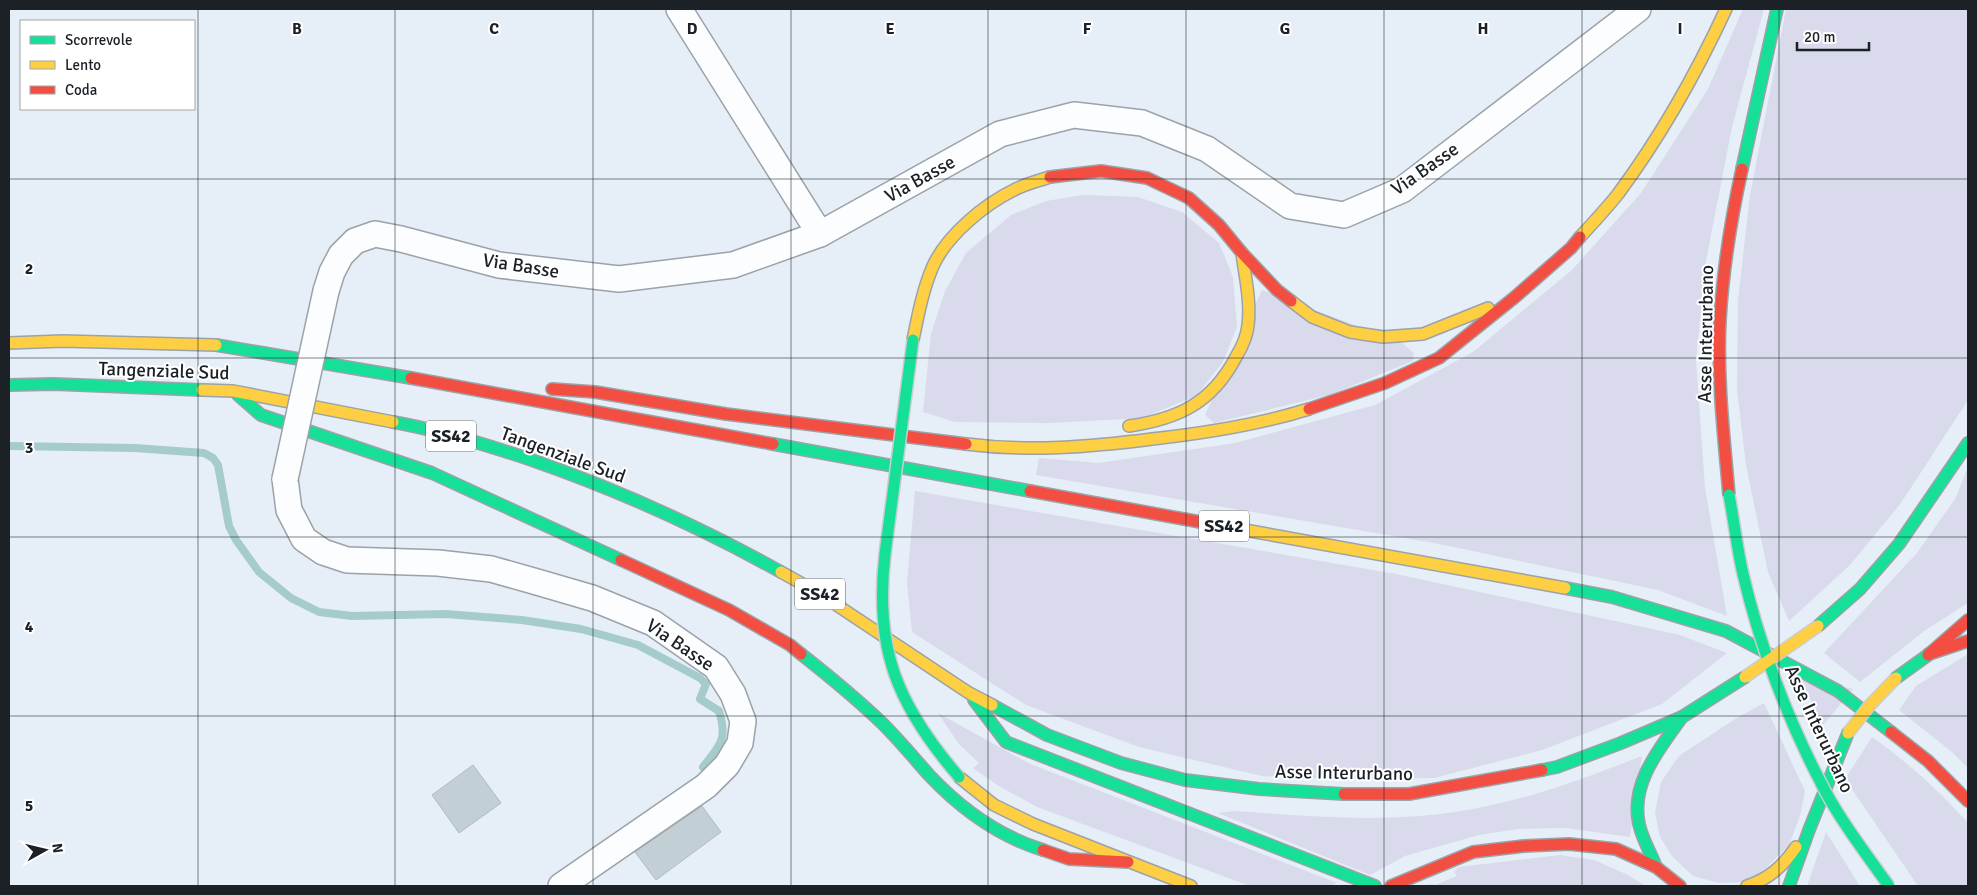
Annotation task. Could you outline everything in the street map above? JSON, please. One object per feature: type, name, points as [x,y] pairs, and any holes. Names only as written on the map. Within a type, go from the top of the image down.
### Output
[{"type":"main road","points":[[426,381],[595,392],[726,414],[994,448],[1046,449],[1099,446],[1198,434],[1271,421],[1385,383],[1439,358],[1515,297],[1571,248],[1617,195],[1665,126],[1706,53],[1726,9]]},
{"type":"main road","name":"Asse Interurbano","points":[[1777,9],[1735,202],[1726,257],[1720,321],[1720,388],[1729,495],[1743,574],[1766,653],[1791,717],[1820,782],[1863,850],[1889,886]]},
{"type":"main road","points":[[1191,886],[1033,824],[994,805],[959,777],[939,754],[916,721],[896,679],[884,634],[881,583],[913,340],[923,294],[934,264],[951,239],[978,212],[1014,190],[1056,174],[1101,171],[1147,178],[1189,198],[1219,226],[1277,290],[1312,317],[1350,332],[1383,337],[1423,334],[1515,297]]},
{"type":"main road","points":[[1115,428],[1147,424],[1182,413],[1202,401],[1223,381],[1247,333],[1248,312],[1242,253]]},
{"type":"main road","name":"Tangenziale Sud","points":[[9,343],[63,341],[217,345],[426,381]]},
{"type":"main road","name":"SS42","points":[[426,381],[1612,597],[1726,631],[1838,691],[1928,761],[1968,802]]},
{"type":"main road","name":"Tangenziale Sud","points":[[9,385],[54,384],[233,390],[411,426],[492,447],[577,476],[662,511],[748,554],[818,592],[969,693]]},
{"type":"main road","points":[[233,390],[261,415],[432,473],[729,610],[790,645],[835,681],[884,725],[931,777],[963,808],[997,831],[1029,846],[1069,859],[1128,862]]},
{"type":"main road","points":[[928,440],[984,434]]},
{"type":"main road","name":"Asse Interurbano","points":[[969,693],[1047,734],[1121,763],[1185,780],[1259,789],[1334,794],[1409,794],[1557,767],[1621,743],[1682,716],[1745,677],[1818,626],[1860,589],[1899,544],[1968,443]]},
{"type":"main road","points":[[1789,886],[1848,733],[1870,705],[1896,678],[1928,655],[1968,620]]},
{"type":"main road","points":[[1928,655],[1968,641]]},
{"type":"main road","name":"SS42","points":[[969,693],[1006,742],[1375,886]]},
{"type":"main road","points":[[1656,868],[1639,824],[1637,802],[1644,776],[1682,716]]},
{"type":"main road","points":[[1747,886],[1761,882],[1781,868],[1809,830]]},
{"type":"main road","points":[[1392,886],[1473,852],[1524,846],[1569,844],[1616,849],[1656,868],[1680,886]]},
{"type":"street","points":[[679,9],[820,234]]},
{"type":"street","name":"Via Basse","points":[[561,886],[706,786],[727,765],[740,743],[744,721],[733,694],[716,667],[653,623],[592,598],[491,569],[438,563],[347,560],[323,552],[304,539],[289,510],[284,479],[326,291],[332,272],[341,255],[355,241],[375,234],[499,265],[619,279],[733,265],[820,234],[1000,134],[1074,115],[1142,123],[1207,149],[1290,206],[1344,214],[1402,190],[1638,9]]},
{"type":"shaded area","points":[[1743,9],[1764,9],[1732,127],[1706,261],[1696,361],[1705,488],[1727,616],[1658,590],[1434,543],[1036,475],[1039,458],[1099,463],[1235,443],[1375,405],[1473,352],[1572,270],[1641,193],[1708,89]]},
{"type":"shaded area","points":[[1786,9],[1968,9],[1968,400],[1901,503],[1850,565],[1789,621],[1768,572],[1746,465],[1737,390],[1738,300],[1750,195]]},
{"type":"shaded area","points":[[1083,195],[1138,197],[1182,212],[1219,243],[1233,277],[1237,327],[1223,362],[1196,396],[1142,418],[1051,423],[955,422],[923,412],[931,334],[945,291],[966,253],[1011,215],[1046,201]]},
{"type":"shaded area","points":[[1262,290],[1402,343],[1414,353],[1413,361],[1329,395],[1214,423],[1205,415]]},
{"type":"shaded area","points":[[1968,467],[1968,603],[1924,631],[1860,682],[1824,653],[1917,553],[1955,499]]},
{"type":"shaded area","points":[[915,491],[1396,574],[1680,635],[1727,653],[1662,704],[1542,750],[1434,778],[1329,779],[1262,776],[1139,747],[1026,705],[912,632],[907,583]]},
{"type":"shaded area","points":[[1968,654],[1968,768],[1952,752],[1899,710],[1916,686]]},
{"type":"shaded area","points":[[1799,677],[1853,689],[1823,725]]},
{"type":"shaded area","points":[[1764,703],[1805,791],[1800,816],[1789,845],[1752,882],[1719,883],[1693,876],[1672,856],[1660,837],[1655,813],[1661,782],[1679,756],[1735,719]]},
{"type":"shaded area","points":[[938,713],[1028,763],[1337,883],[1329,886],[1250,886],[1037,807],[997,785],[973,768],[979,763],[958,743]]},
{"type":"shaded area","points":[[1872,737],[1923,777],[1968,823],[1968,886],[1918,886],[1845,779]]},
{"type":"shaded area","points":[[1642,756],[1630,837],[1565,828],[1518,829],[1479,835],[1405,856],[1370,875],[1218,813],[1234,811],[1373,818],[1448,813],[1533,795]]},
{"type":"shaded area","points":[[1826,832],[1860,886],[1807,886]]},
{"type":"shaded area","points":[[1560,855],[1594,860],[1628,875],[1646,886],[1425,886],[1435,885],[1457,876],[1454,872],[1459,867]]},
{"type":"building","points":[[473,765],[501,803],[459,833],[432,795]]},
{"type":"building","points":[[702,806],[721,832],[656,880],[635,852]]},
{"type":"waterway","points":[[9,446],[135,448],[204,453],[213,458],[218,465],[229,526],[236,540],[259,572],[291,598],[319,612],[352,616],[446,614],[522,620],[581,629],[638,645],[700,678],[706,684],[700,699],[719,711],[723,729],[721,742],[703,767]]},
{"type":"traffic: fast","points":[[1742,169],[1777,9]]},
{"type":"traffic: fast","points":[[913,340],[885,554],[882,588],[883,619],[887,647],[905,700],[938,751],[959,777]]},
{"type":"traffic: fast","points":[[216,345],[411,378]]},
{"type":"traffic: fast","points":[[9,385],[54,384],[202,390]]},
{"type":"traffic: fast","points":[[238,395],[261,415],[432,473],[621,560]]},
{"type":"traffic: fast","points":[[393,422],[478,443],[594,483],[689,524],[781,572]]},
{"type":"traffic: fast","points":[[1818,626],[1860,589],[1899,544],[1968,443]]},
{"type":"traffic: fast","points":[[773,444],[1030,491]]},
{"type":"traffic: fast","points":[[1729,495],[1741,564],[1757,627],[1785,706],[1808,757],[1835,808],[1889,886]]},
{"type":"traffic: fast","points":[[1565,588],[1612,597],[1726,631],[1838,691],[1891,732]]},
{"type":"traffic: fast","points":[[801,654],[883,724],[929,775],[967,810],[1011,837],[1043,850]]},
{"type":"traffic: fast","points":[[1896,678],[1928,655]]},
{"type":"traffic: fast","points":[[1542,770],[1557,767],[1621,743],[1682,717],[1745,677]]},
{"type":"traffic: fast","points":[[974,700],[1006,742],[1375,886]]},
{"type":"traffic: fast","points":[[992,705],[1047,735],[1121,763],[1185,780],[1259,789],[1344,794]]},
{"type":"traffic: fast","points":[[1656,867],[1639,824],[1637,809],[1639,794],[1643,780],[1656,754],[1682,717]]},
{"type":"traffic: fast","points":[[1789,886],[1848,733]]},
{"type":"traffic: slow","points":[[1580,237],[1618,194],[1649,150],[1690,81],[1726,9]]},
{"type":"traffic: slow","points":[[913,340],[929,275],[939,254],[947,243],[991,203],[1027,184],[1050,177]]},
{"type":"traffic: slow","points":[[1129,426],[1163,419],[1192,406],[1205,397],[1227,373],[1242,346],[1249,316],[1242,253]]},
{"type":"traffic: slow","points":[[1291,301],[1312,317],[1350,332],[1383,337],[1423,334],[1488,308]]},
{"type":"traffic: slow","points":[[9,343],[63,341],[216,345]]},
{"type":"traffic: slow","points":[[202,390],[233,391],[393,422]]},
{"type":"traffic: slow","points":[[966,444],[1013,448],[1059,448],[1106,444],[1232,428],[1271,420],[1309,409]]},
{"type":"traffic: slow","points":[[1217,525],[1565,588]]},
{"type":"traffic: slow","points":[[781,572],[817,592],[969,693],[992,705]]},
{"type":"traffic: slow","points":[[1745,677],[1818,626]]},
{"type":"traffic: slow","points":[[1848,733],[1870,705],[1896,678]]},
{"type":"traffic: slow","points":[[959,777],[994,805],[1033,824],[1191,886]]},
{"type":"traffic: slow","points":[[1747,886],[1762,880],[1775,871],[1796,847]]},
{"type":"traffic: jam","points":[[1729,495],[1720,386],[1719,342],[1723,282],[1728,244],[1742,169]]},
{"type":"traffic: jam","points":[[1050,177],[1101,171],[1147,178],[1189,198],[1219,225],[1277,290],[1291,301]]},
{"type":"traffic: jam","points":[[1309,409],[1385,383],[1439,358],[1515,297],[1571,248],[1580,237]]},
{"type":"traffic: jam","points":[[411,378],[773,444]]},
{"type":"traffic: jam","points":[[552,389],[595,392],[726,414],[966,444]]},
{"type":"traffic: jam","points":[[1030,491],[1217,525]]},
{"type":"traffic: jam","points":[[621,560],[729,610],[790,645],[801,654]]},
{"type":"traffic: jam","points":[[1928,655],[1968,620]]},
{"type":"traffic: jam","points":[[1929,654],[1968,641]]},
{"type":"traffic: jam","points":[[1891,732],[1928,761],[1968,801]]},
{"type":"traffic: jam","points":[[1344,794],[1409,794],[1542,770]]},
{"type":"traffic: jam","points":[[1391,886],[1473,852],[1524,846],[1569,844],[1616,849],[1656,867],[1680,886]]},
{"type":"traffic: jam","points":[[1043,850],[1069,859],[1128,862]]}]
